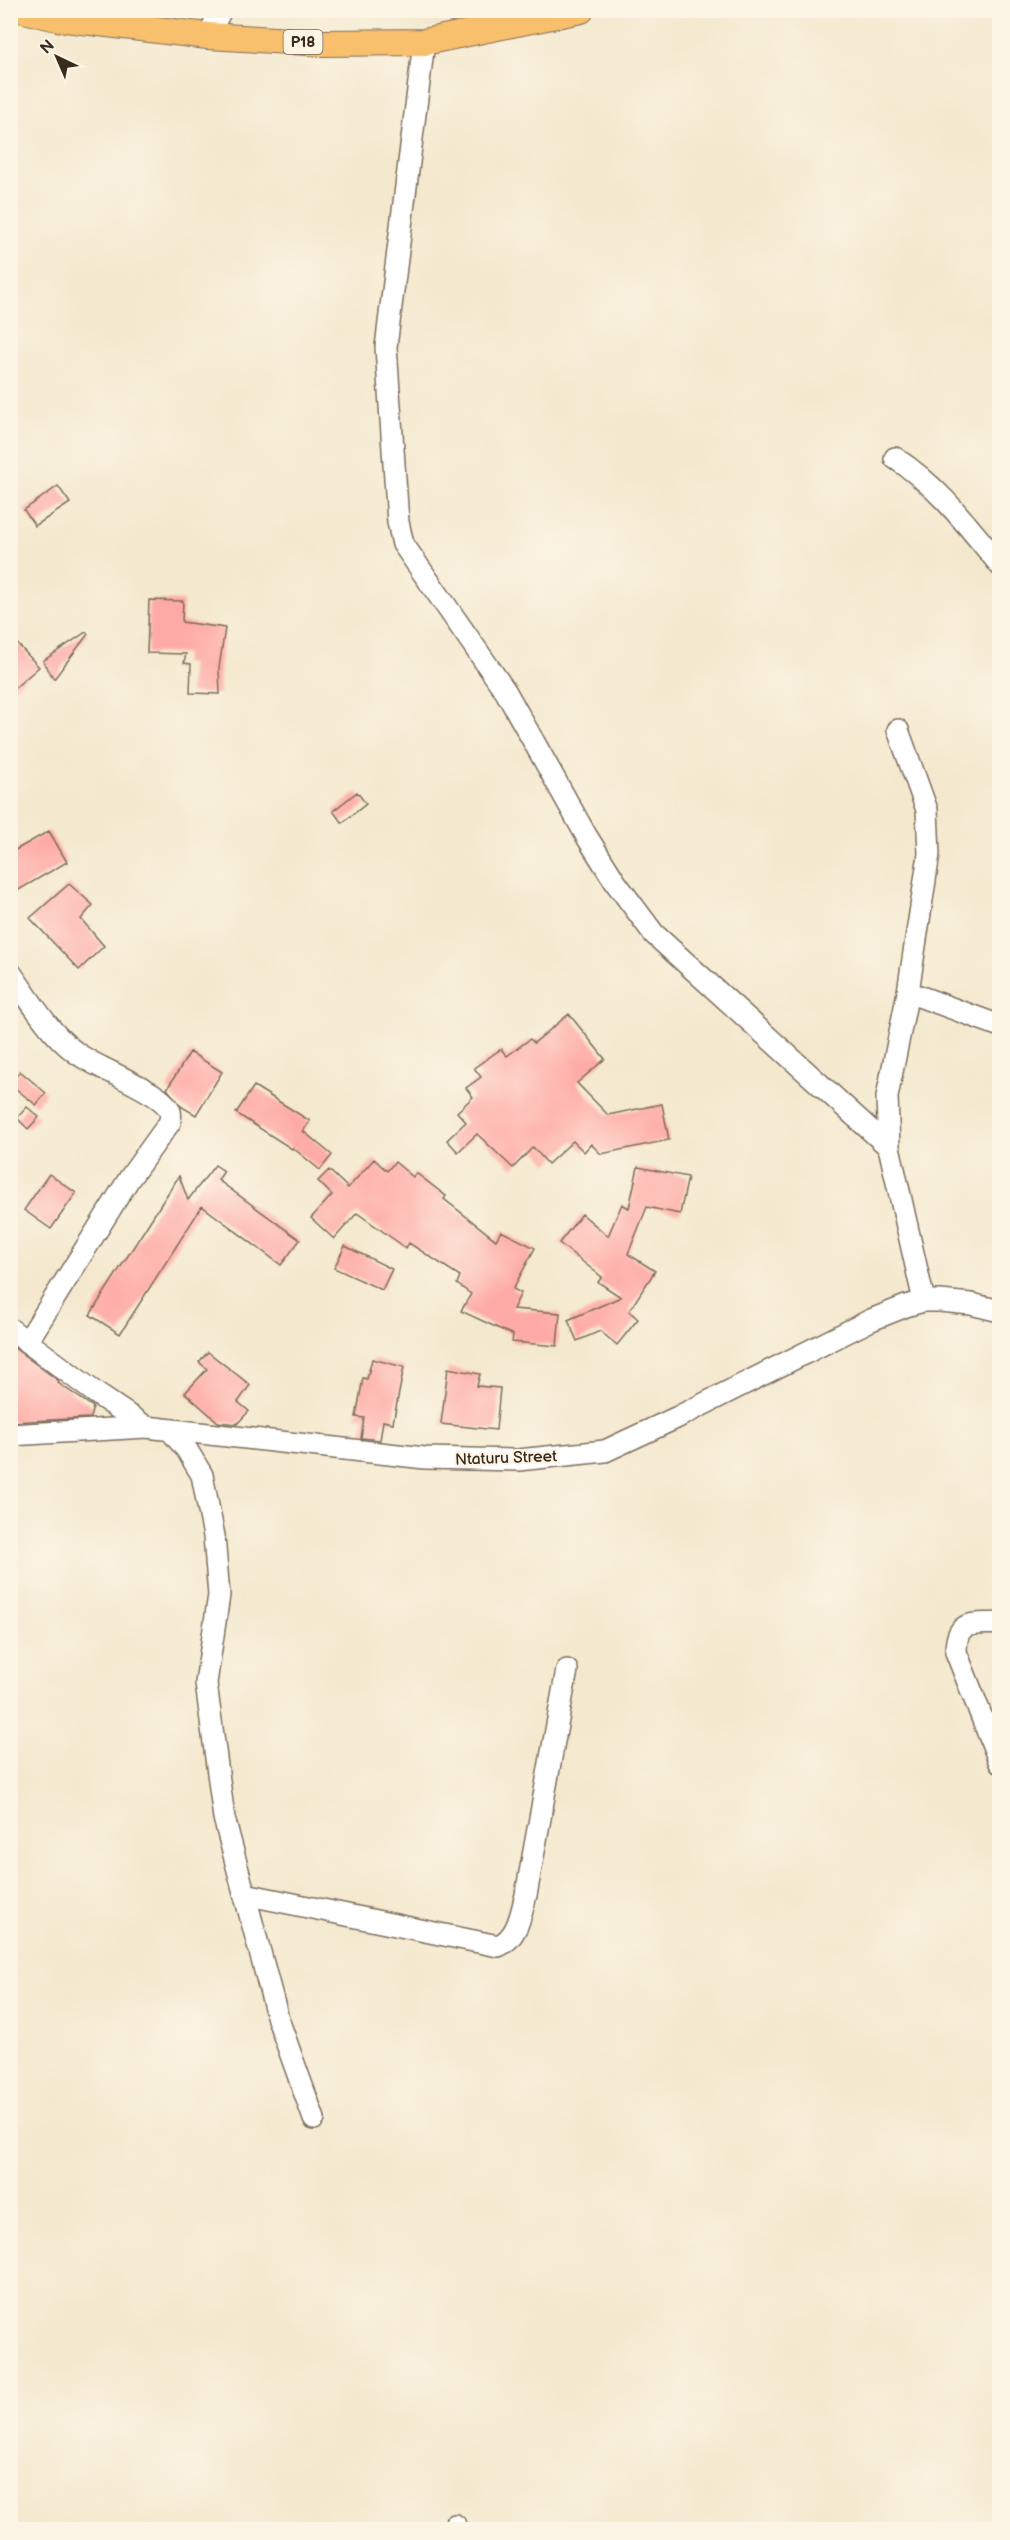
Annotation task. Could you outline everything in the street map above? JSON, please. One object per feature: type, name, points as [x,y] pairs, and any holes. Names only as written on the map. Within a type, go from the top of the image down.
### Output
[{"type":"main road","name":"P18","points":[[24,10],[57,18],[208,36],[322,43],[424,42],[581,10]]},
{"type":"street","points":[[208,36],[221,10]]},
{"type":"street","points":[[424,42],[386,348],[398,522],[403,544],[506,692],[587,837],[616,883],[654,934],[889,1147]]},
{"type":"street","points":[[895,458],[921,475],[937,491],[999,565]]},
{"type":"street","points":[[898,730],[927,810],[929,854],[908,992],[887,1097],[889,1147],[924,1301]]},
{"type":"street","points":[[10,972],[53,1031],[68,1047],[83,1058],[164,1102],[171,1116],[170,1122],[129,1179],[27,1342]]},
{"type":"street","points":[[908,992],[999,1026]]},
{"type":"street","name":"Ntaturu Street","points":[[10,1329],[97,1395],[146,1426],[171,1431],[425,1458],[518,1460],[605,1451],[871,1320],[924,1301],[971,1304],[999,1311]]},
{"type":"street","points":[[10,1435],[146,1426]]},
{"type":"street","points":[[171,1431],[187,1450],[202,1475],[214,1536],[219,1594],[206,1683],[224,1818],[278,2019],[314,2119]]},
{"type":"street","points":[[999,1623],[969,1624],[960,1629],[956,1637],[956,1652],[999,1763]]},
{"type":"street","points":[[245,1894],[498,1946],[504,1943],[516,1929],[526,1895],[567,1670]]},
{"type":"building","points":[[58,486],[70,503],[35,526],[24,510]]},
{"type":"building","points":[[149,600],[183,601],[182,622],[225,628],[219,668],[220,694],[190,693],[191,664],[184,663],[186,654],[147,653]]},
{"type":"building","points":[[86,632],[88,634],[54,679],[43,661]]},
{"type":"building","points":[[10,636],[39,667],[10,692]]},
{"type":"building","points":[[357,792],[366,804],[342,823],[333,811]]},
{"type":"building","points":[[49,831],[67,862],[10,895],[10,853]]},
{"type":"building","points":[[69,884],[93,905],[81,919],[104,946],[79,970],[30,918]]},
{"type":"building","points":[[569,1014],[605,1059],[577,1083],[608,1115],[662,1104],[669,1140],[601,1154],[591,1144],[584,1152],[573,1141],[548,1164],[533,1147],[513,1168],[477,1134],[458,1152],[447,1140],[466,1122],[457,1112],[473,1097],[466,1088],[481,1077],[474,1068],[501,1049],[507,1056],[530,1039],[534,1043]]},
{"type":"building","points":[[190,1052],[222,1072],[196,1115],[182,1107],[167,1089]]},
{"type":"building","points":[[20,1071],[46,1093],[36,1105],[10,1084]]},
{"type":"building","points":[[254,1086],[310,1121],[303,1131],[332,1155],[320,1170],[293,1148],[236,1113]]},
{"type":"building","points":[[27,1107],[39,1117],[28,1129],[17,1118]]},
{"type":"building","points":[[374,1159],[387,1171],[395,1162],[413,1177],[416,1173],[446,1196],[444,1199],[496,1240],[501,1231],[535,1248],[513,1289],[521,1293],[513,1309],[560,1313],[557,1346],[512,1342],[513,1335],[461,1311],[471,1294],[457,1284],[460,1276],[409,1243],[406,1248],[357,1213],[334,1239],[311,1218],[332,1195],[318,1181],[329,1170],[348,1188]]},
{"type":"building","points":[[215,1165],[224,1171],[218,1180],[300,1240],[281,1265],[202,1206],[120,1334],[90,1315],[179,1176],[188,1200]]},
{"type":"building","points":[[638,1167],[688,1177],[680,1214],[647,1207],[628,1254],[655,1271],[629,1311],[638,1319],[617,1345],[600,1331],[577,1341],[568,1320],[621,1297],[598,1282],[602,1277],[559,1243],[582,1214],[608,1236],[622,1204],[629,1208]]},
{"type":"building","points":[[49,1174],[76,1193],[51,1229],[24,1210]]},
{"type":"building","points":[[345,1246],[392,1269],[382,1290],[334,1268]]},
{"type":"building","points":[[14,1348],[93,1407],[90,1418],[10,1422],[10,1356]]},
{"type":"building","points":[[208,1352],[250,1385],[238,1402],[249,1411],[237,1424],[218,1422],[185,1393],[207,1369],[199,1362]]},
{"type":"building","points":[[372,1359],[404,1367],[393,1423],[383,1421],[380,1440],[361,1438],[364,1418],[356,1417],[363,1378],[367,1379]]},
{"type":"building","points":[[448,1368],[480,1374],[477,1386],[500,1388],[496,1430],[441,1424]]}]
